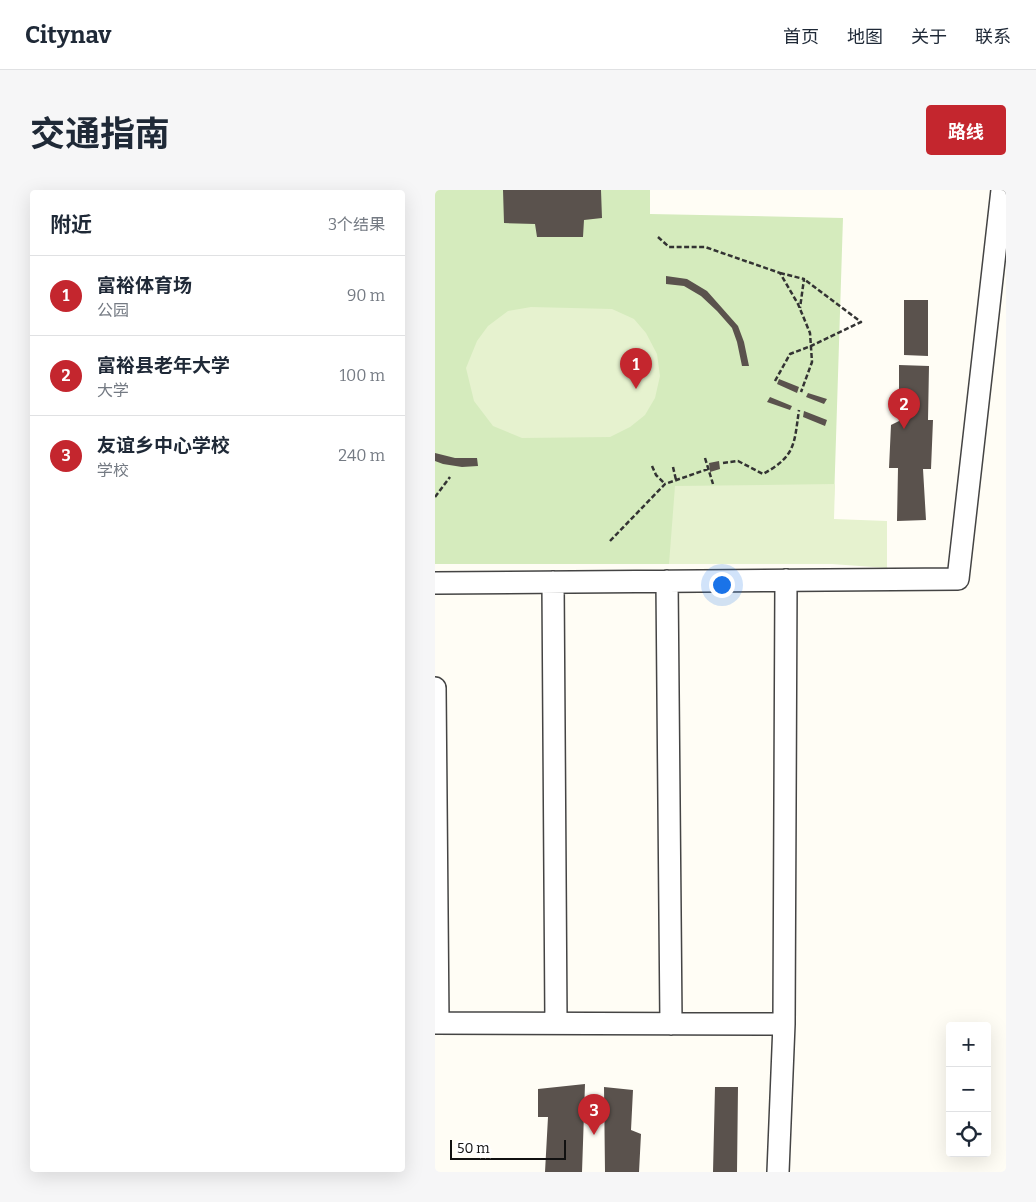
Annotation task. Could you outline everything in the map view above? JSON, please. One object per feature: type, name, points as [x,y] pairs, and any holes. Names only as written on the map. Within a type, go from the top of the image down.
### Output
[{"type":"street","points":[[435,583],[958,579],[1002,190]]},
{"type":"street","points":[[778,1172],[785,1024],[786,580]]},
{"type":"street","points":[[667,581],[671,1024]]},
{"type":"street","points":[[553,582],[556,1023]]},
{"type":"street","points":[[435,688],[436,1023],[785,1024]]},
{"type":"path","points":[[658,237],[669,246],[705,247],[780,273],[804,279],[861,322],[790,354],[775,381]]},
{"type":"path","points":[[780,273],[800,309],[810,333],[812,362],[801,392]]},
{"type":"path","points":[[800,309],[804,279]]},
{"type":"path","points":[[723,463],[737,461],[763,474],[780,465],[794,446],[799,410]]},
{"type":"path","points":[[705,458],[713,484]]},
{"type":"path","points":[[652,466],[656,475],[665,484]]},
{"type":"path","points":[[673,467],[676,480]]},
{"type":"path","points":[[610,541],[665,484],[708,469]]},
{"type":"path","points":[[435,497],[450,477]]},
{"type":"green space","points":[[435,190],[650,190],[650,214],[843,218],[832,564],[435,564]]},
{"type":"green space","points":[[531,307],[612,309],[634,319],[646,333],[657,354],[660,376],[655,398],[645,415],[630,427],[610,437],[522,438],[493,426],[474,401],[466,368],[477,341],[488,326],[508,311]]},
{"type":"green space","points":[[835,484],[834,519],[887,521],[887,568],[832,564],[669,564],[675,486]]},
{"type":"building","points":[[503,190],[601,190],[602,218],[584,220],[583,237],[537,237],[535,224],[504,223]]},
{"type":"building","points":[[666,276],[687,279],[707,291],[738,326],[744,342],[749,366],[742,366],[732,328],[717,311],[701,296],[684,286],[666,284]]},
{"type":"building","points":[[904,300],[928,300],[928,356],[904,355]]},
{"type":"building","points":[[899,365],[929,366],[928,420],[933,420],[931,469],[923,469],[926,520],[897,521],[898,468],[889,468],[891,425],[899,421]]},
{"type":"building","points":[[779,379],[799,387],[797,393],[777,384]]},
{"type":"building","points":[[808,393],[827,399],[824,404],[806,397]]},
{"type":"building","points":[[770,397],[792,406],[790,410],[767,402]]},
{"type":"building","points":[[804,411],[827,420],[825,426],[803,417]]},
{"type":"building","points":[[435,453],[455,458],[477,458],[478,466],[462,467],[443,464],[435,461]]},
{"type":"building","points":[[719,461],[720,469],[710,472],[709,463]]},
{"type":"building","points":[[585,1084],[582,1172],[545,1172],[548,1117],[538,1117],[538,1089]]},
{"type":"building","points":[[604,1087],[633,1090],[631,1130],[641,1134],[639,1172],[605,1172]]},
{"type":"building","points":[[715,1087],[738,1087],[737,1172],[713,1172]]},
{"type":"place","name":"富裕体育场","points":[[636,389]]},
{"type":"place","name":"富裕县老年大学","points":[[904,429]]},
{"type":"place","name":"友谊乡中心学校","points":[[594,1135]]}]
